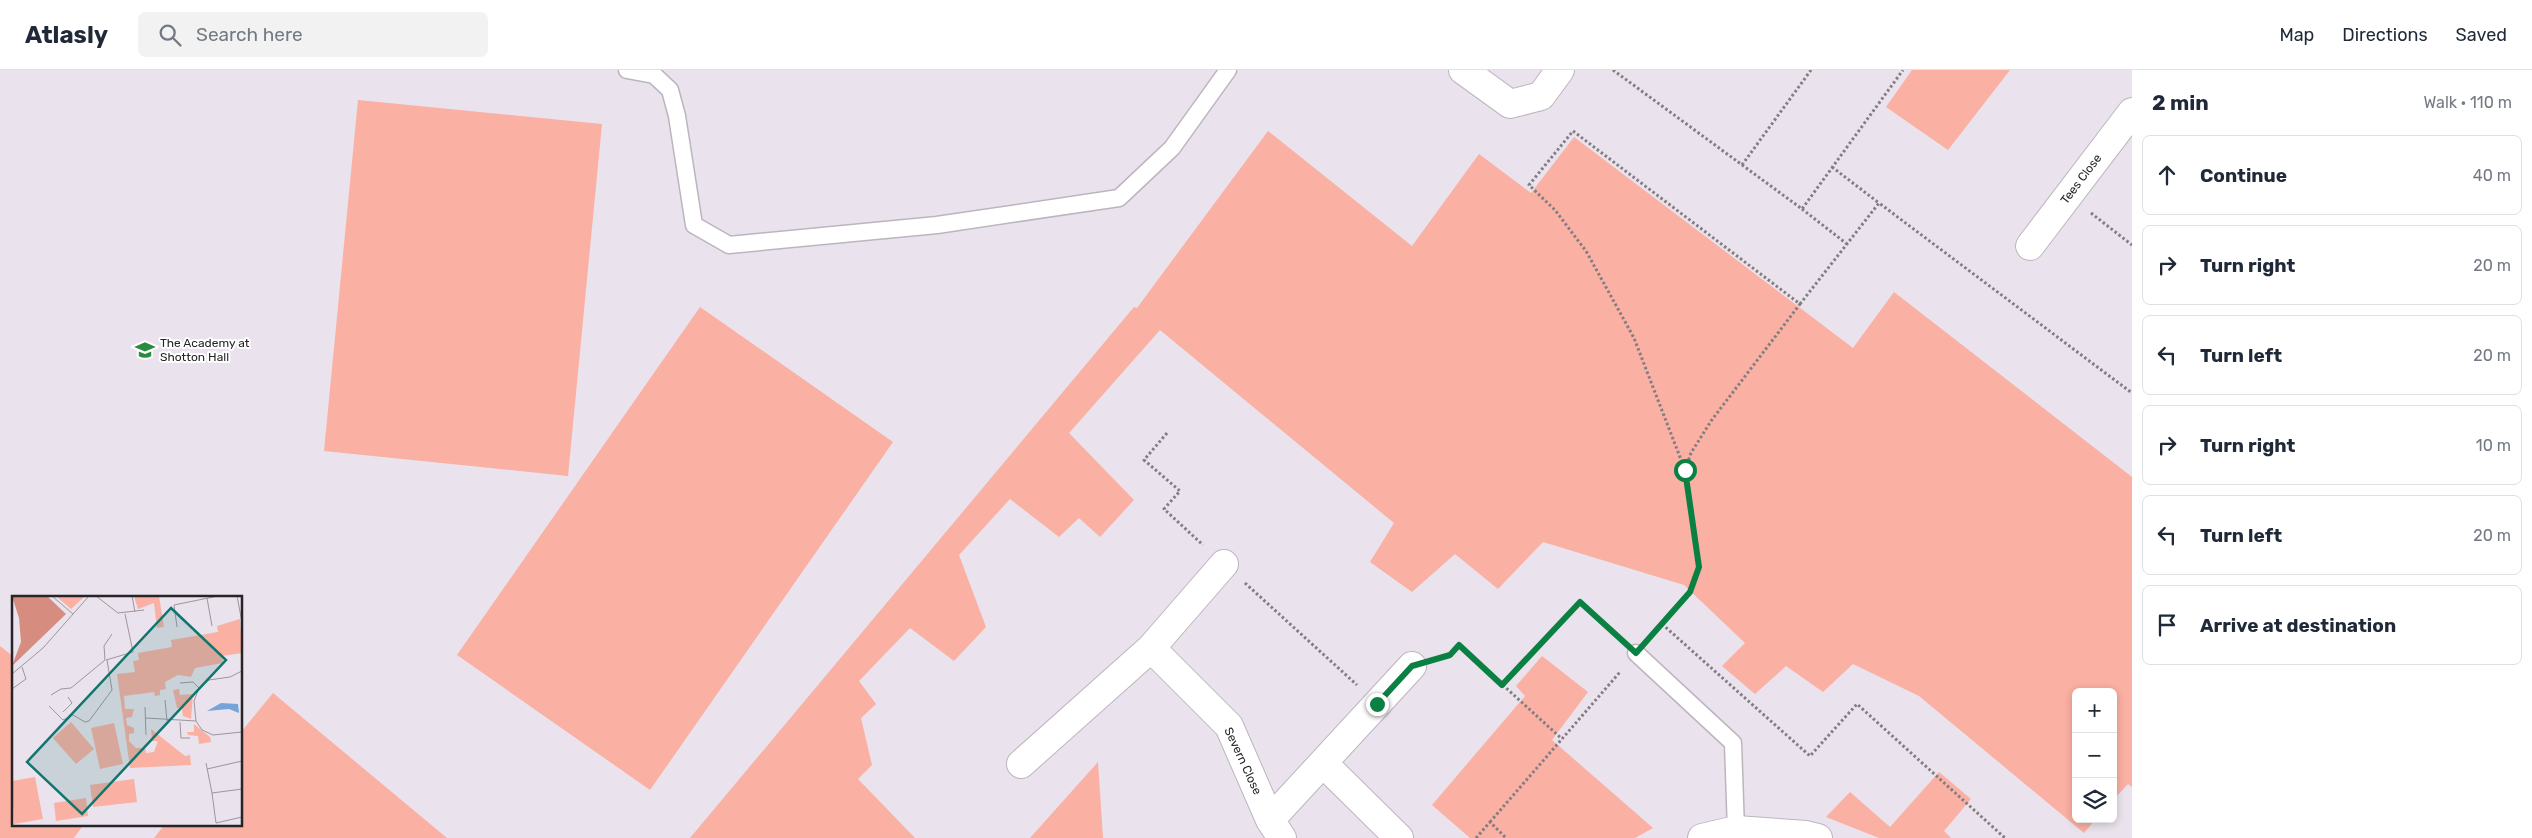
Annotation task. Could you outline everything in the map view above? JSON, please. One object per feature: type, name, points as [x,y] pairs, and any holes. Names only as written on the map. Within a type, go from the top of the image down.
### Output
[{"type":"street","points":[[1463,70],[1510,104],[1541,96],[1560,70]]},
{"type":"street","name":"Tees Close","points":[[2030,246],[2132,112]]},
{"type":"street","points":[[1021,764],[1151,648],[1224,564]]},
{"type":"street","name":"Severn Close","points":[[1151,648],[1229,726],[1276,829]]},
{"type":"street","points":[[1276,829],[1323,763],[1412,666]]},
{"type":"street","points":[[1323,763],[1399,838]]},
{"type":"street","points":[[1702,838],[1736,830],[1806,835],[1818,838]]},
{"type":"lane","points":[[628,70],[654,75],[670,90],[694,225],[729,245],[937,225],[1119,198],[1172,148],[1228,70]]},
{"type":"lane","points":[[1636,653],[1733,743],[1736,830]]},
{"type":"path","points":[[1613,70],[1802,209],[1846,244]]},
{"type":"path","points":[[1742,165],[1811,70]]},
{"type":"path","points":[[1802,209],[1903,70]]},
{"type":"path","points":[[1476,838],[1690,592],[1699,567],[1685,470],[1634,338],[1586,251],[1555,210],[1529,185],[1573,131],[1800,304]]},
{"type":"path","points":[[1832,167],[2132,393]]},
{"type":"path","points":[[1685,470],[1691,453],[1710,421],[1879,203]]},
{"type":"path","points":[[2083,207],[2132,245]]},
{"type":"path","points":[[1502,685],[1580,602],[1636,653]]},
{"type":"path","points":[[1662,624],[1810,756],[1857,704],[2005,838]]},
{"type":"path","points":[[1412,666],[1450,655],[1459,645],[1562,739]]},
{"type":"path","points":[[1490,822],[1506,838]]},
{"type":"shaded area","points":[[1912,70],[2010,70],[1948,150],[1886,107]]},
{"type":"shaded area","points":[[358,100],[602,124],[568,476],[324,451]]},
{"type":"shaded area","points":[[1268,131],[1412,246],[1479,154],[1531,193],[1574,137],[1853,348],[1894,292],[2132,477],[2132,787],[2128,784],[2117,796],[2117,688],[2072,688],[2072,823],[2093,823],[2084,833],[1919,696],[1853,664],[1823,692],[1786,666],[1755,694],[1722,666],[1745,643],[1684,585],[1543,542],[1498,589],[1455,554],[1412,592],[1370,562],[1394,523],[1160,330],[1069,433],[1134,500],[1100,537],[1079,518],[1059,537],[1010,499],[959,555],[986,627],[954,661],[910,628],[859,681],[876,704],[861,718],[872,765],[858,779],[915,838],[690,838],[1134,307],[1137,308]]},
{"type":"shaded area","points":[[700,307],[893,442],[650,790],[457,655]]},
{"type":"shaded area","points":[[0,646],[12,655],[12,826],[83,826],[74,838],[0,838]]},
{"type":"shaded area","points":[[1542,656],[1588,692],[1552,740],[1653,828],[1635,838],[1470,838],[1432,805],[1525,696],[1516,686]]},
{"type":"shaded area","points":[[273,693],[447,838],[154,838],[163,826],[242,826],[242,731]]},
{"type":"shaded area","points":[[1098,762],[1103,838],[1030,838]]},
{"type":"shaded area","points":[[1939,772],[1971,799],[1944,831],[1951,838],[1879,838],[1826,817],[1850,792],[1890,827]]},
{"type":"place","name":"The Academy at Shotton Hall","points":[[145,350]]},
{"type":"route","points":[[1377,704],[1412,666],[1450,655],[1459,645],[1502,685],[1580,602],[1636,653],[1690,592],[1699,567],[1693,514],[1685,470]]}]
